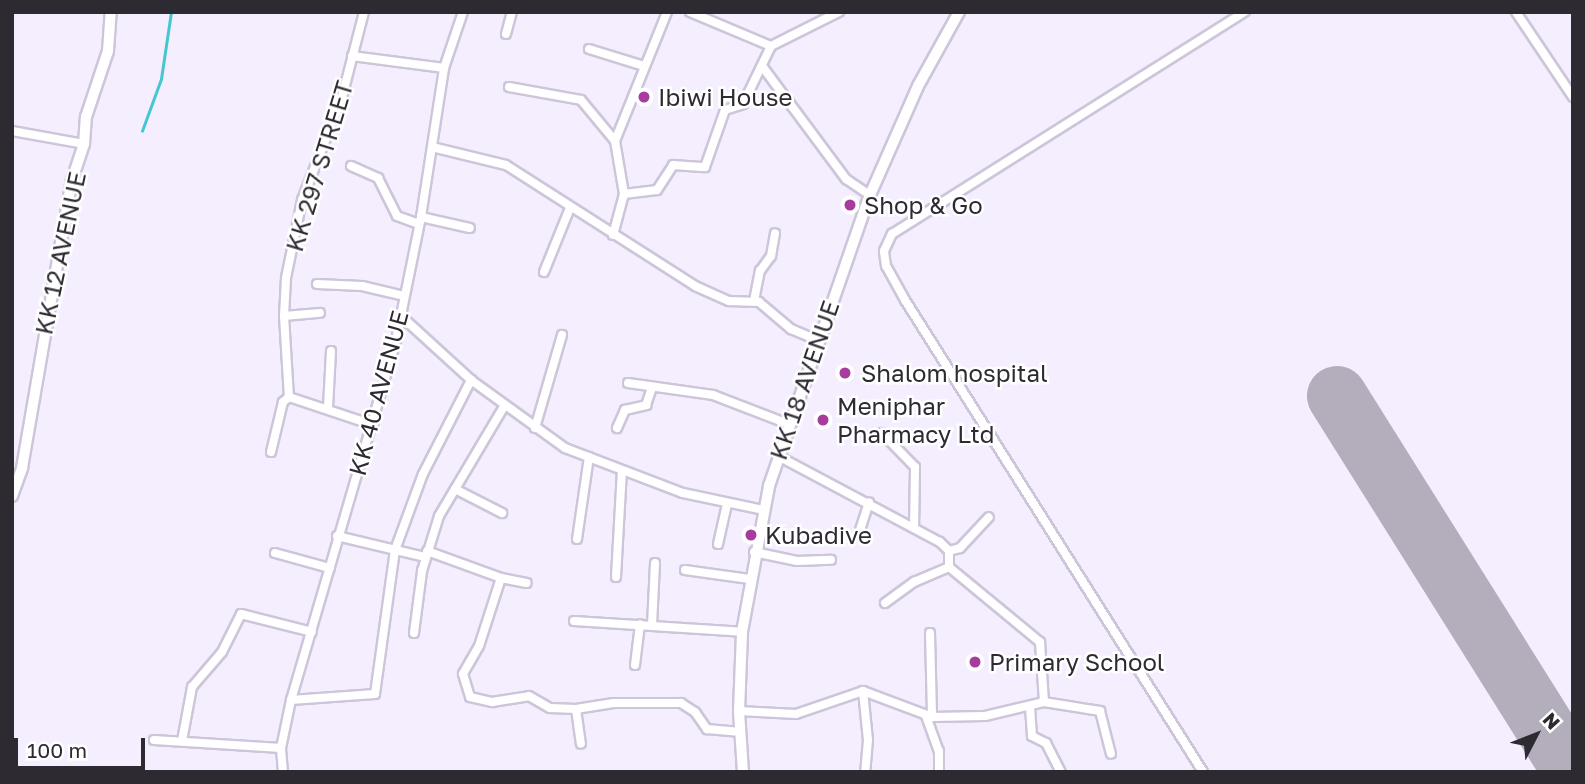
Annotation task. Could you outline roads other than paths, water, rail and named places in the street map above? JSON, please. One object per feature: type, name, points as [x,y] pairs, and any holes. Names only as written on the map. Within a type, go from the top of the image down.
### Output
[{"type":"main road","name":"KK 12 AVENUE","points":[[12,496],[71,183],[84,144],[86,117],[107,51],[111,12]]},
{"type":"main road","name":"KK 18 AVENUE","points":[[743,772],[739,712],[742,632],[754,552],[778,456],[870,195],[918,86],[959,12]]},
{"type":"street","name":"KK 297 STREET","points":[[289,397],[284,316],[286,278],[302,200],[342,97],[364,12]]},
{"type":"street","name":"KK 40 AVENUE","points":[[283,772],[281,748],[291,700],[337,536],[373,425],[401,316],[420,220],[444,68],[463,12]]},
{"type":"street","points":[[506,34],[512,12]]},
{"type":"street","points":[[615,141],[667,12]]},
{"type":"street","points":[[690,12],[703,15],[771,46]]},
{"type":"street","points":[[1203,772],[905,300],[886,266],[884,251],[892,234],[1245,12]]},
{"type":"street","points":[[1516,12],[1573,97]]},
{"type":"street","points":[[624,194],[657,190],[673,166],[705,167],[725,110],[743,104],[771,46],[833,13]]},
{"type":"street","points":[[589,49],[644,66]]},
{"type":"street","points":[[352,56],[444,68]]},
{"type":"street","points":[[762,66],[846,179],[870,195]]},
{"type":"street","points":[[509,87],[581,100],[615,141],[624,194],[613,235]]},
{"type":"street","points":[[12,131],[84,144]]},
{"type":"street","points":[[432,147],[506,165],[570,208],[710,294],[736,302],[754,301],[791,329],[817,340]]},
{"type":"street","points":[[351,166],[378,178],[397,215],[470,228]]},
{"type":"street","points":[[544,272],[570,208]]},
{"type":"street","points":[[754,301],[760,271],[771,256],[775,233]]},
{"type":"street","points":[[317,284],[362,286],[404,296]]},
{"type":"street","points":[[284,316],[320,313]]},
{"type":"street","points":[[401,316],[471,380],[536,428],[589,457],[622,471],[727,503],[764,510]]},
{"type":"street","points":[[536,428],[562,335]]},
{"type":"street","points":[[328,407],[331,351]]},
{"type":"street","points":[[291,700],[375,694],[396,550],[424,474],[471,380]]},
{"type":"street","points":[[628,383],[713,395],[788,424]]},
{"type":"street","points":[[617,428],[625,410],[646,405],[652,388]]},
{"type":"street","points":[[271,452],[283,402],[289,397],[328,407],[373,425]]},
{"type":"street","points":[[414,633],[426,554],[455,489],[505,405]]},
{"type":"street","points":[[882,433],[894,441],[915,467],[914,528]]},
{"type":"street","points":[[778,456],[869,502],[948,551],[960,548],[989,517]]},
{"type":"street","points":[[578,539],[589,457]]},
{"type":"street","points":[[616,577],[622,471]]},
{"type":"street","points":[[455,489],[502,513]]},
{"type":"street","points":[[860,530],[869,502]]},
{"type":"street","points":[[718,544],[727,503]]},
{"type":"street","points":[[337,536],[426,554],[501,578],[527,583]]},
{"type":"street","points":[[948,551],[950,566],[1040,642],[1044,702]]},
{"type":"street","points":[[754,552],[797,561],[831,560]]},
{"type":"street","points":[[275,553],[330,568]]},
{"type":"street","points":[[652,625],[655,563]]},
{"type":"street","points":[[885,603],[914,582],[950,566]]},
{"type":"street","points":[[685,570],[750,579]]},
{"type":"street","points":[[501,578],[479,646],[463,674],[470,697],[492,702],[529,696],[550,708],[576,709],[614,703],[681,703],[695,712],[707,729],[741,732]]},
{"type":"street","points":[[182,741],[192,687],[222,652],[241,614],[312,632]]},
{"type":"street","points":[[574,621],[742,632]]},
{"type":"street","points":[[635,665],[640,624]]},
{"type":"street","points":[[930,633],[929,717],[939,751],[939,772]]},
{"type":"street","points":[[739,712],[796,714],[863,691],[929,717],[985,716],[1044,702],[1100,711],[1111,754]]},
{"type":"street","points":[[863,691],[868,740],[864,772]]},
{"type":"street","points":[[1030,707],[1032,736],[1046,743],[1061,772]]},
{"type":"street","points":[[576,709],[581,744]]},
{"type":"street","points":[[154,740],[281,748]]},
{"type":"waterway","points":[[142,131],[161,79],[171,12]]},
{"type":"place","name":"Ibiwi House","points":[[644,97]]},
{"type":"place","name":"Shop & Go","points":[[850,205]]},
{"type":"place","name":"Shalom hospital","points":[[845,373]]},
{"type":"place","name":"Meniphar Pharmacy Ltd","points":[[823,420]]},
{"type":"place","name":"Kubadive","points":[[751,535]]},
{"type":"place","name":"Primary School","points":[[975,662]]}]
